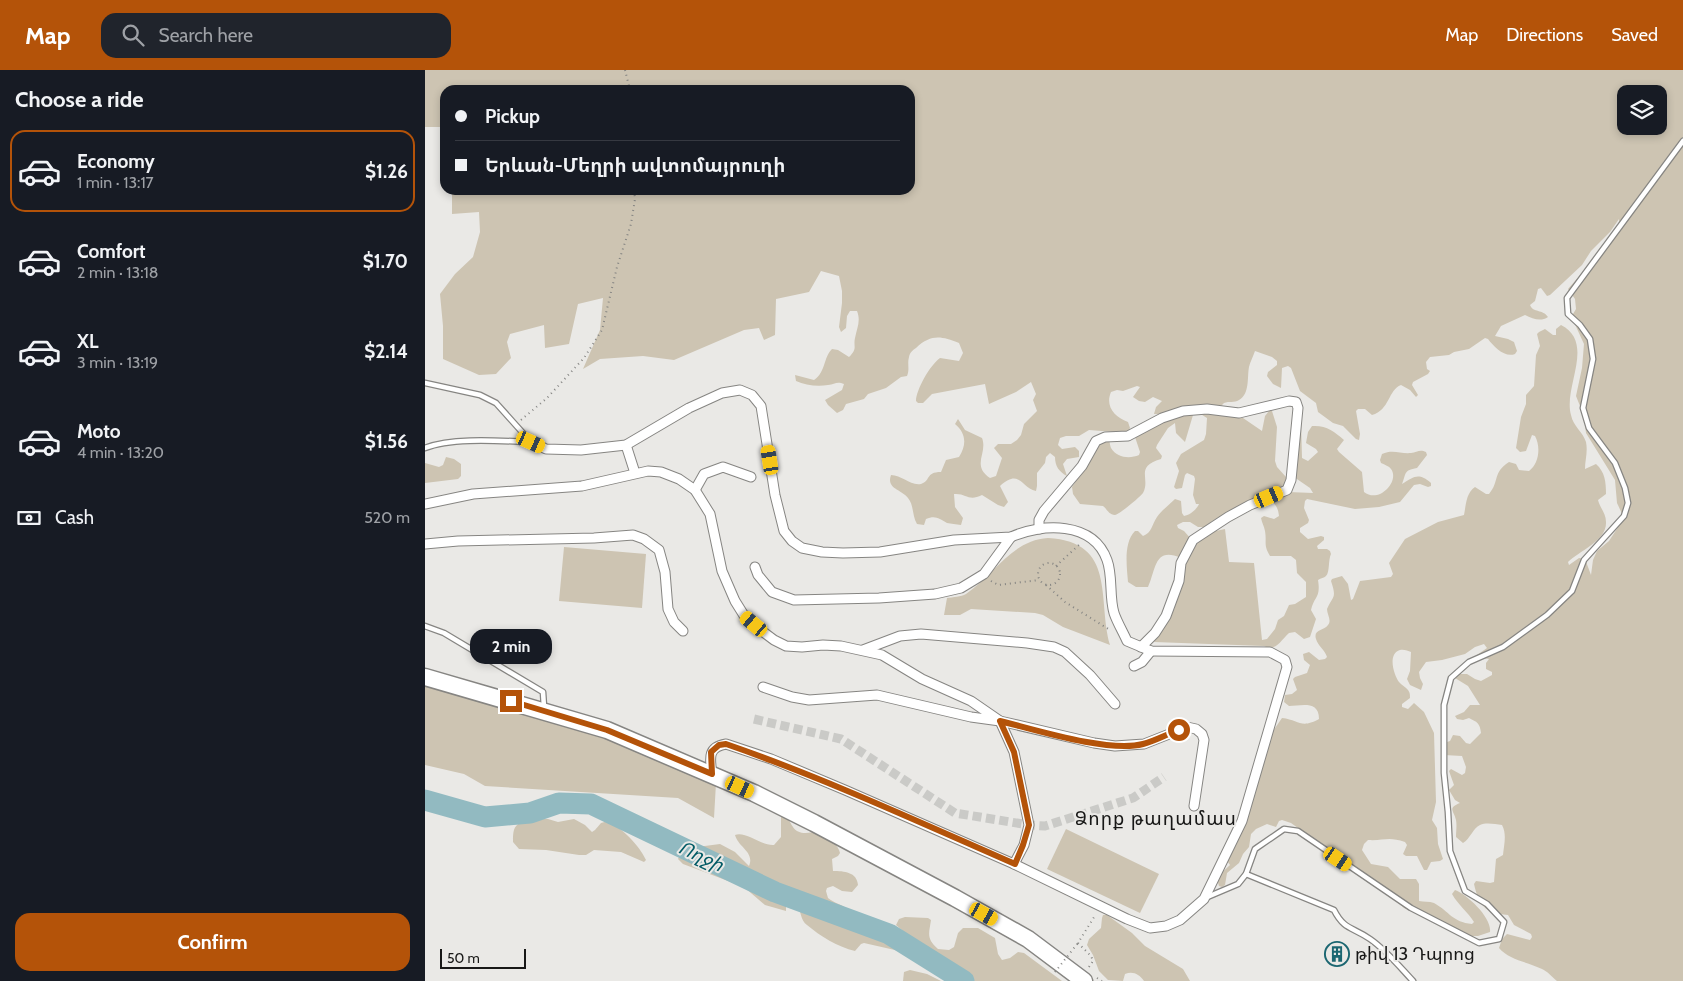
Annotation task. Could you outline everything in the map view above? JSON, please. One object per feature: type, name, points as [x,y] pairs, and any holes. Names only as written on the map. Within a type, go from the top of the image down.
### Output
[{"type":"highway","points":[[425,677],[607,730],[712,774],[814,823],[955,898],[1090,976]]},
{"type":"street","points":[[531,442],[546,449],[581,450],[626,445],[689,408],[722,393],[740,390],[752,395],[761,406],[775,495],[784,531],[792,541],[803,548],[836,552],[880,552],[954,540],[1011,537],[1019,533],[1039,529],[1064,528],[1080,531],[1090,538],[1107,560],[1114,613],[1127,641],[1151,651],[1271,652],[1285,660],[1287,667],[1242,821],[1204,899],[1180,920],[1166,926],[1150,928],[1127,919],[1015,864],[771,759],[726,744],[719,745],[711,752],[712,774]]},
{"type":"street","points":[[1039,529],[1039,520],[1044,510],[1082,466],[1096,441],[1105,437],[1128,436],[1162,418],[1183,411],[1207,409],[1239,412],[1289,401],[1296,402],[1298,408],[1291,480],[1287,490],[1235,513],[1193,540],[1181,563],[1179,581],[1166,616],[1155,633],[1141,646]]},
{"type":"street","points":[[626,445],[635,473]]},
{"type":"street","points":[[695,490],[704,474],[723,467],[751,477]]},
{"type":"street","points":[[425,504],[473,494],[582,486],[635,473],[661,472],[679,479],[695,490],[710,514],[722,571],[735,601],[745,617],[773,640],[786,646],[802,648],[823,645],[851,647],[882,655],[922,679],[971,701],[1000,721],[1014,752],[1029,825],[1015,864]]},
{"type":"street","points":[[425,544],[633,535],[644,539],[659,550],[665,572],[668,608],[674,622],[683,632]]},
{"type":"street","points":[[755,567],[758,575],[772,592],[794,600],[811,601],[935,594],[961,588],[984,574],[1011,537]]},
{"type":"street","points":[[863,650],[900,636],[921,634],[1054,647],[1065,652],[1090,675],[1115,704]]},
{"type":"street","points":[[1134,666],[1142,662],[1151,651]]},
{"type":"street","points":[[763,687],[792,697],[809,700],[877,695],[971,717],[1000,721],[1094,743],[1115,746],[1144,744],[1187,727],[1197,729],[1205,740],[1194,806]]},
{"type":"lane","points":[[1204,899],[1238,884],[1247,874],[1255,849],[1284,829],[1298,831],[1411,908],[1479,943],[1499,939],[1504,922],[1487,904],[1465,890],[1450,851],[1444,773],[1444,705],[1451,678],[1469,662],[1503,647],[1547,615],[1572,591],[1584,560],[1624,516],[1628,503],[1625,488],[1615,463],[1589,428],[1583,408],[1593,358],[1590,340],[1581,325],[1568,314],[1567,298],[1683,141]]},
{"type":"lane","points":[[425,383],[480,395],[496,402],[531,442]]},
{"type":"lane","points":[[425,448],[433,445],[475,441],[531,442]]},
{"type":"lane","points":[[425,626],[444,633],[543,692],[545,701],[544,711]]},
{"type":"lane","points":[[1247,874],[1334,910],[1340,922],[1370,939],[1393,959],[1413,981]]},
{"type":"path","points":[[625,70],[629,85]]},
{"type":"path","points":[[516,425],[547,398],[584,358],[602,330],[617,266],[631,224],[635,195]]},
{"type":"path","points":[[1056,566],[1069,553],[1090,538]]},
{"type":"path","points":[[1039,580],[1038,575],[1041,567],[1049,563],[1056,566],[1060,571],[1059,580],[1051,586],[1046,585]]},
{"type":"path","points":[[984,574],[998,585],[1039,580],[1065,602],[1127,641]]},
{"type":"path","points":[[1055,972],[1101,906]]},
{"type":"path","points":[[1077,943],[1091,956],[1093,961],[1088,969],[1090,976],[1101,981]]},
{"type":"shaded area","points":[[425,70],[1683,70],[1683,981],[1557,981],[1544,970],[1513,958],[1499,948],[1502,939],[1507,934],[1530,940],[1532,937],[1531,934],[1514,925],[1508,915],[1488,910],[1484,907],[1476,892],[1474,884],[1476,881],[1494,882],[1496,859],[1503,855],[1504,828],[1502,825],[1485,824],[1478,826],[1463,843],[1456,837],[1456,822],[1452,808],[1460,803],[1455,800],[1449,790],[1454,785],[1449,771],[1451,769],[1462,775],[1465,773],[1466,767],[1462,756],[1444,755],[1444,743],[1450,741],[1453,735],[1460,736],[1466,743],[1470,744],[1481,733],[1480,727],[1476,722],[1469,718],[1457,719],[1455,716],[1464,712],[1470,705],[1480,705],[1468,686],[1455,678],[1455,674],[1467,674],[1481,681],[1492,675],[1492,672],[1486,669],[1486,663],[1489,659],[1474,657],[1487,648],[1484,644],[1475,647],[1465,654],[1426,662],[1419,672],[1423,684],[1421,690],[1410,685],[1407,679],[1410,671],[1411,652],[1400,650],[1396,652],[1393,660],[1397,679],[1410,694],[1410,698],[1402,704],[1402,707],[1408,709],[1414,703],[1424,712],[1434,733],[1436,802],[1432,820],[1437,828],[1438,844],[1443,859],[1431,862],[1427,870],[1424,870],[1417,856],[1406,856],[1403,854],[1407,845],[1405,842],[1394,839],[1368,840],[1362,850],[1371,864],[1388,867],[1400,879],[1416,879],[1419,884],[1419,901],[1434,903],[1455,919],[1472,924],[1474,922],[1452,894],[1455,890],[1460,893],[1483,914],[1490,926],[1490,932],[1478,936],[1464,936],[1404,908],[1375,882],[1340,855],[1331,852],[1291,823],[1282,820],[1279,821],[1276,827],[1267,824],[1256,829],[1251,834],[1249,847],[1239,863],[1227,873],[1225,885],[1219,886],[1218,882],[1220,874],[1230,865],[1225,858],[1273,731],[1282,718],[1304,724],[1319,719],[1316,709],[1309,705],[1289,706],[1284,702],[1285,695],[1292,694],[1297,690],[1293,679],[1307,673],[1310,665],[1304,660],[1303,654],[1309,652],[1319,660],[1327,657],[1315,636],[1317,632],[1329,623],[1327,609],[1334,594],[1332,579],[1342,576],[1348,584],[1351,600],[1353,599],[1360,581],[1391,577],[1393,574],[1389,563],[1405,539],[1438,522],[1464,515],[1468,496],[1475,487],[1489,494],[1500,470],[1509,462],[1516,464],[1519,470],[1529,471],[1532,468],[1538,455],[1538,445],[1535,436],[1532,435],[1526,451],[1520,452],[1516,448],[1521,417],[1526,404],[1526,395],[1534,386],[1536,355],[1540,346],[1537,334],[1545,329],[1556,335],[1556,329],[1561,325],[1571,333],[1576,343],[1576,366],[1570,404],[1572,419],[1586,442],[1585,469],[1596,464],[1603,474],[1606,485],[1606,494],[1598,500],[1605,516],[1605,529],[1597,540],[1568,562],[1569,565],[1579,558],[1585,559],[1591,575],[1593,560],[1597,551],[1609,541],[1624,518],[1617,503],[1615,480],[1586,433],[1584,416],[1576,396],[1582,368],[1584,344],[1573,320],[1573,314],[1576,309],[1575,299],[1568,289],[1612,235],[1619,219],[1610,232],[1591,251],[1582,265],[1550,295],[1547,296],[1541,288],[1538,289],[1535,301],[1530,305],[1533,309],[1548,317],[1537,319],[1525,315],[1501,326],[1495,336],[1514,342],[1517,351],[1515,354],[1504,353],[1485,338],[1469,349],[1449,355],[1430,357],[1426,362],[1427,369],[1430,371],[1428,374],[1413,382],[1412,385],[1418,395],[1416,397],[1410,390],[1401,385],[1394,391],[1386,405],[1378,412],[1372,415],[1365,409],[1358,409],[1356,411],[1360,434],[1359,440],[1343,426],[1333,423],[1318,412],[1316,403],[1300,391],[1291,368],[1288,366],[1282,368],[1281,388],[1273,384],[1267,376],[1268,372],[1277,365],[1277,361],[1272,357],[1255,351],[1249,367],[1245,394],[1237,401],[1224,403],[1221,406],[1221,412],[1243,418],[1262,431],[1265,416],[1269,411],[1272,411],[1277,427],[1275,461],[1277,467],[1286,477],[1286,490],[1288,492],[1313,493],[1310,488],[1294,477],[1301,420],[1302,458],[1308,461],[1318,452],[1306,443],[1308,432],[1312,426],[1321,426],[1329,429],[1344,440],[1337,449],[1339,452],[1362,472],[1364,492],[1376,495],[1382,493],[1390,485],[1393,479],[1391,469],[1381,463],[1380,460],[1382,454],[1390,452],[1426,452],[1427,455],[1417,468],[1406,473],[1402,484],[1419,477],[1431,483],[1431,486],[1414,485],[1400,502],[1379,507],[1355,509],[1307,499],[1305,501],[1304,508],[1309,520],[1308,523],[1300,528],[1300,532],[1308,539],[1324,537],[1324,540],[1317,546],[1318,549],[1327,549],[1331,554],[1327,574],[1318,580],[1318,594],[1311,610],[1316,619],[1310,637],[1304,639],[1295,632],[1289,633],[1272,647],[1154,642],[1174,610],[1183,577],[1181,558],[1172,555],[1161,557],[1157,562],[1148,587],[1136,587],[1128,582],[1127,549],[1131,536],[1135,531],[1138,531],[1143,536],[1146,535],[1159,514],[1175,499],[1181,501],[1184,516],[1191,513],[1198,506],[1199,504],[1196,504],[1193,495],[1194,476],[1187,473],[1182,488],[1176,489],[1174,487],[1179,471],[1176,463],[1181,454],[1204,440],[1207,418],[1199,413],[1193,415],[1185,442],[1176,433],[1175,423],[1168,428],[1156,448],[1162,456],[1161,459],[1153,462],[1146,469],[1143,493],[1118,514],[1111,514],[1103,506],[1080,504],[1073,494],[1072,487],[1094,455],[1094,446],[1109,440],[1111,448],[1120,456],[1132,457],[1139,455],[1140,452],[1135,437],[1160,414],[1154,414],[1156,407],[1162,401],[1153,397],[1145,402],[1139,401],[1133,397],[1140,387],[1137,386],[1123,391],[1117,390],[1111,392],[1109,397],[1110,406],[1115,414],[1128,422],[1130,428],[1127,433],[1089,430],[1079,436],[1060,438],[1058,445],[1062,449],[1075,447],[1079,451],[1079,457],[1067,459],[1063,464],[1067,476],[1058,468],[1055,457],[1050,453],[1037,473],[1036,491],[1016,479],[1007,481],[1000,486],[1008,502],[1004,507],[982,495],[974,498],[954,494],[955,507],[963,518],[961,525],[947,523],[932,517],[926,519],[924,525],[917,524],[910,501],[892,486],[891,475],[921,484],[933,473],[941,472],[946,460],[959,457],[962,453],[964,439],[961,431],[955,424],[958,419],[965,430],[982,438],[982,468],[984,473],[990,478],[996,476],[1002,458],[994,448],[998,444],[1011,444],[1021,435],[1024,424],[1037,411],[1033,400],[1036,394],[1031,382],[1016,392],[989,404],[985,384],[932,394],[923,403],[918,403],[916,401],[921,384],[936,361],[940,358],[959,361],[963,353],[959,343],[947,339],[931,338],[921,343],[909,355],[907,376],[901,377],[886,388],[868,394],[864,399],[846,404],[843,410],[837,413],[825,400],[842,390],[844,384],[807,385],[796,381],[795,375],[814,380],[821,373],[832,349],[838,350],[849,357],[855,348],[859,318],[857,311],[850,311],[847,316],[846,328],[841,332],[839,327],[842,291],[839,276],[821,271],[809,292],[776,299],[775,335],[764,340],[759,328],[744,330],[674,360],[643,356],[600,359],[583,369],[600,330],[603,298],[578,304],[569,344],[545,348],[544,325],[510,334],[507,342],[511,358],[496,374],[479,375],[443,359],[443,326],[440,294],[455,274],[473,257],[480,232],[479,212],[452,214],[452,195],[915,195],[915,85],[440,85],[440,127],[425,127]],"holes":[[[1268,499],[1276,506],[1279,516],[1274,519],[1264,516],[1261,518],[1267,549],[1270,556],[1291,556],[1296,560],[1297,573],[1306,582],[1306,597],[1295,604],[1289,605],[1284,616],[1278,620],[1275,629],[1267,639],[1262,640],[1254,563],[1229,562],[1225,529],[1191,539],[1177,525],[1183,522],[1190,522],[1198,527],[1204,527],[1217,518]]]},
{"type":"shaded area","points":[[446,457],[454,459],[461,464],[461,476],[458,479],[425,483],[425,463],[439,467],[443,465]]},
{"type":"shaded area","points":[[1048,538],[1070,542],[1085,550],[1095,561],[1103,592],[1106,627],[1110,645],[1063,627],[1043,615],[1035,613],[971,609],[960,615],[944,615],[947,598],[966,594],[1024,545],[1035,540]]},
{"type":"shaded area","points":[[564,547],[646,554],[642,608],[559,601]]},
{"type":"shaded area","points":[[425,685],[541,718],[631,747],[716,783],[714,818],[678,798],[485,786],[464,774],[425,765]]},
{"type":"shaded area","points":[[781,817],[787,818],[797,831],[821,833],[835,844],[840,853],[832,859],[833,871],[853,875],[858,885],[852,892],[842,891],[833,886],[827,888],[828,898],[847,908],[874,929],[881,933],[896,936],[903,934],[903,931],[896,925],[899,919],[905,917],[928,918],[931,920],[930,939],[938,949],[949,950],[954,947],[958,933],[963,928],[978,928],[995,938],[998,954],[1002,960],[1010,958],[1018,952],[1024,953],[1062,981],[965,981],[913,958],[908,953],[864,943],[855,951],[842,947],[829,941],[807,925],[794,899],[786,891],[774,884],[758,878],[757,881],[762,889],[786,905],[786,911],[765,905],[744,887],[683,864],[678,859],[681,853],[697,847],[720,844],[735,852],[749,866],[750,857],[735,835],[744,835],[769,845],[774,845],[781,837]]},
{"type":"shaded area","points":[[530,819],[548,819],[558,822],[574,819],[585,825],[592,832],[601,823],[608,821],[630,838],[646,860],[644,862],[621,852],[594,850],[586,855],[579,855],[546,850],[519,849],[513,842],[514,829],[521,822]]},
{"type":"shaded area","points":[[1066,829],[1159,874],[1140,913],[1047,869]]},
{"type":"shaded area","points":[[1103,915],[1107,915],[1132,933],[1145,946],[1183,969],[1190,981],[1144,981],[1133,973],[1125,974],[1123,981],[1108,980],[1099,971],[1087,945],[1089,939],[1101,928]]},
{"type":"shaded area","points":[[910,970],[927,974],[941,981],[903,981],[904,972]]},
{"type":"waterway","name":"Ողջի","points":[[425,800],[485,817],[530,813],[559,803],[591,804],[775,892],[889,934],[964,981]]},
{"type":"tunnel","points":[[754,719],[841,739],[955,813],[1029,825],[1045,826],[1133,798],[1164,777]]},
{"type":"place","name":"թիվ 13 Դպրոց","points":[[1337,954]]},
{"type":"district","name":"Ձորք թաղամաս","points":[[1156,818]]},
{"type":"route","points":[[511,701],[607,730],[712,774],[711,752],[719,745],[726,744],[771,759],[1015,864],[1029,825],[1014,752],[1000,721],[1094,743],[1115,746],[1144,744],[1179,730]]}]
